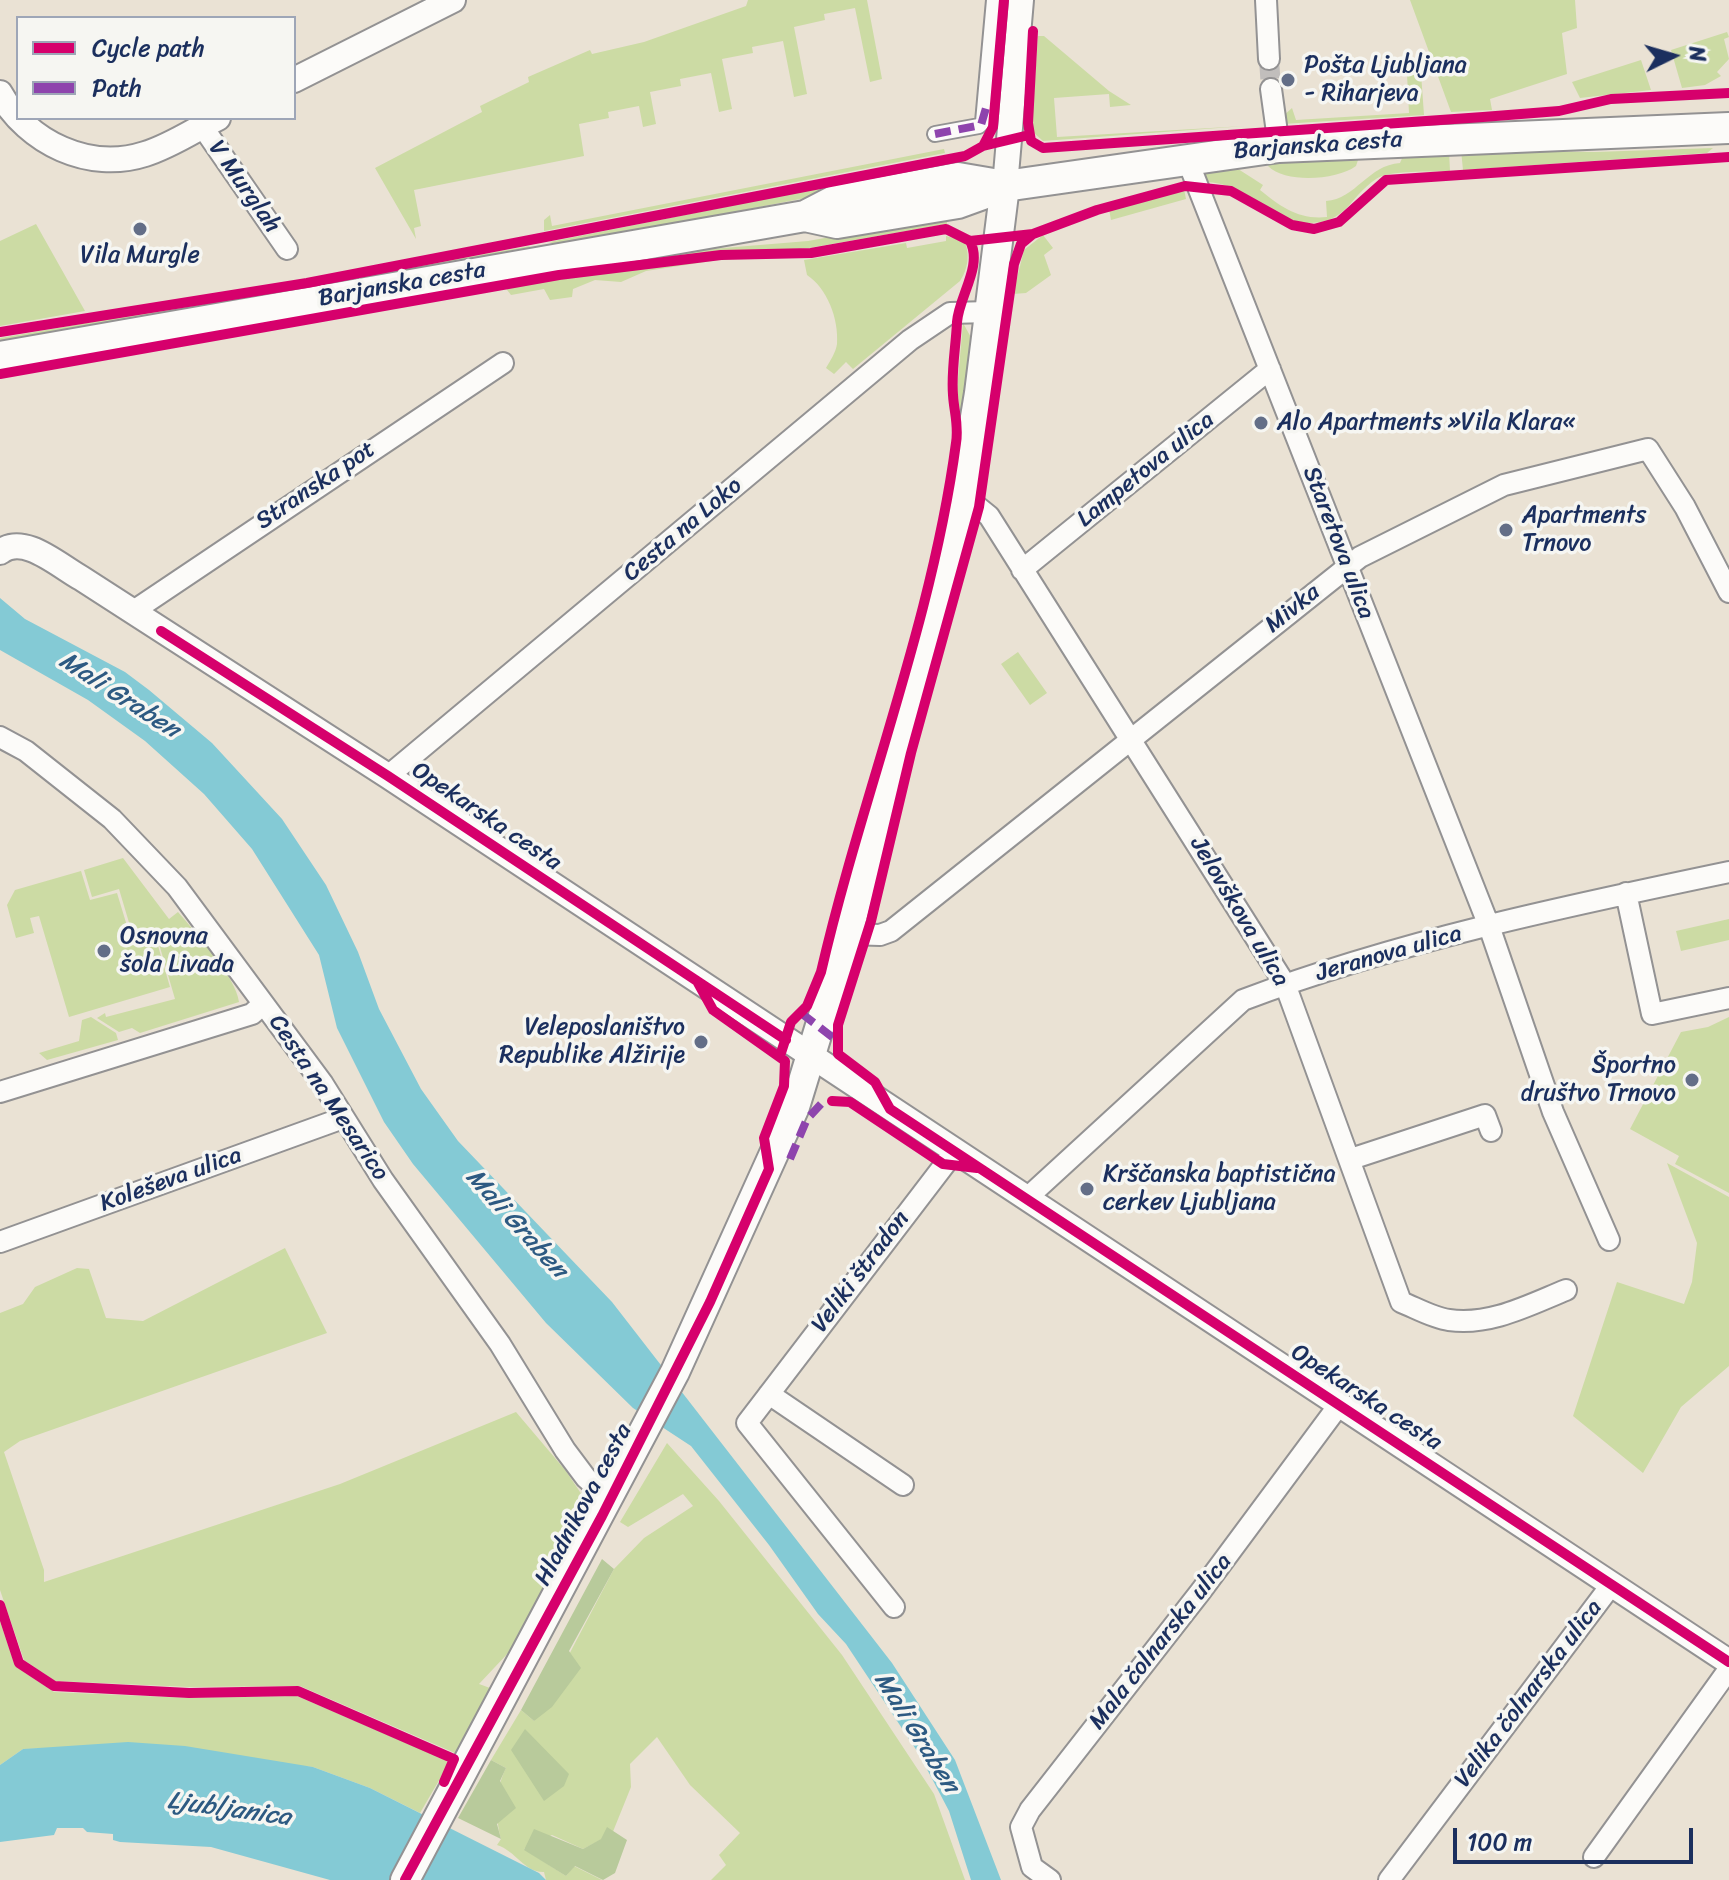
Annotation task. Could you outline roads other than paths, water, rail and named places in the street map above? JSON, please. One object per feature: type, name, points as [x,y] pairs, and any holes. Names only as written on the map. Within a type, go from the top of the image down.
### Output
[{"type":"main road","name":"Barjanska cesta","points":[[0,357],[805,216],[834,201],[958,178],[1005,186],[1279,147],[1729,128]]},
{"type":"main road","name":"Hladnikova cesta","points":[[405,1880],[675,1372],[795,1107],[848,934],[963,495],[1005,186]]},
{"type":"street","points":[[296,79],[453,0]]},
{"type":"street","points":[[935,134],[979,126],[983,122],[994,0]]},
{"type":"street","points":[[1005,186],[1021,0]]},
{"type":"street","points":[[1266,0],[1269,59]]},
{"type":"street","points":[[1271,89],[1279,147]]},
{"type":"street","name":"V Murglah","points":[[0,93],[16,115]]},
{"type":"street","name":"V Murglah","points":[[20,120],[43,139],[84,157],[125,158],[144,155],[210,122],[287,249]]},
{"type":"street","name":"Staretova ulica","points":[[1187,159],[1489,926],[1553,1112],[1609,1240]]},
{"type":"street","name":"Cesta na Loko","points":[[388,776],[910,340],[950,313],[989,312]]},
{"type":"street","name":"Stranska pot","points":[[132,612],[503,363]]},
{"type":"street","name":"Lampetova ulica","points":[[1022,570],[1270,369]]},
{"type":"street","name":"Mivka","points":[[848,934],[883,934],[891,931],[1346,566],[1504,485],[1648,449],[1685,507],[1729,592]]},
{"type":"street","name":"Jelovškova ulica","points":[[963,495],[989,516],[1285,984],[1401,1302],[1447,1320],[1473,1321],[1510,1313],[1566,1290]]},
{"type":"street","name":"Opekarska cesta","points":[[0,552],[15,545],[30,549],[388,776],[1729,1662]]},
{"type":"street","name":"Cesta na Mesarico","points":[[0,737],[26,751],[76,790],[140,847],[177,887],[323,1084],[343,1118],[500,1344],[565,1450],[586,1478],[610,1499]]},
{"type":"street","name":"Jeranova ulica","points":[[1027,1198],[1243,1000],[1285,984],[1489,926],[1729,872]]},
{"type":"street","points":[[1626,893],[1652,1014],[1729,998]]},
{"type":"street","points":[[0,1092],[252,1014],[263,1004]]},
{"type":"street","points":[[1351,1159],[1485,1115],[1491,1131]]},
{"type":"street","name":"Koleševa ulica","points":[[0,1242],[343,1118]]},
{"type":"street","name":"Veliki štradon","points":[[894,1607],[747,1423],[955,1151]]},
{"type":"street","points":[[769,1394],[903,1485]]},
{"type":"street","name":"Mala čolnarska ulica","points":[[1050,1880],[1032,1867],[1021,1827],[1030,1810],[1201,1591],[1339,1405]]},
{"type":"street","name":"Velika čolnarska ulica","points":[[1389,1880],[1612,1584]]},
{"type":"street","points":[[1594,1857],[1729,1669]]},
{"type":"water","name":"Mali Graben","points":[[0,598],[25,619],[125,672],[149,690],[212,743],[282,819],[326,885],[358,952],[379,1009],[421,1089],[458,1141],[612,1302],[892,1663],[955,1760],[1001,1880],[971,1880],[949,1811],[919,1754],[846,1644],[818,1614],[769,1545],[691,1446],[633,1408],[546,1323],[413,1164],[384,1122],[337,1028],[319,955],[252,849],[204,794],[145,741],[88,700],[0,650]]},
{"type":"water","name":"Ljubljanica","points":[[128,1742],[185,1746],[313,1767],[370,1788],[539,1873],[546,1880],[330,1880],[211,1847],[120,1842],[113,1840],[113,1834],[87,1832],[83,1828],[57,1828],[54,1835],[0,1842],[0,1765],[23,1749]]},
{"type":"tunnel","points":[[1269,59],[1271,89]]},
{"type":"place","name":"Pošta Ljubljana - Riharjeva","points":[[1288,80]]},
{"type":"place","name":"Vila Murgle","points":[[140,229]]},
{"type":"place","name":"Alo Apartments »Vila Klara«","points":[[1261,423]]},
{"type":"place","name":"Apartments Trnovo","points":[[1506,530]]},
{"type":"place","name":"Osnovna šola Livada","points":[[104,951]]},
{"type":"place","name":"Veleposlaništvo Republike Alžirije","points":[[701,1042]]},
{"type":"place","name":"Športno društvo Trnovo","points":[[1692,1080]]},
{"type":"place","name":"Krščanska baptistična cerkev Ljubljana","points":[[1087,1189]]}]
